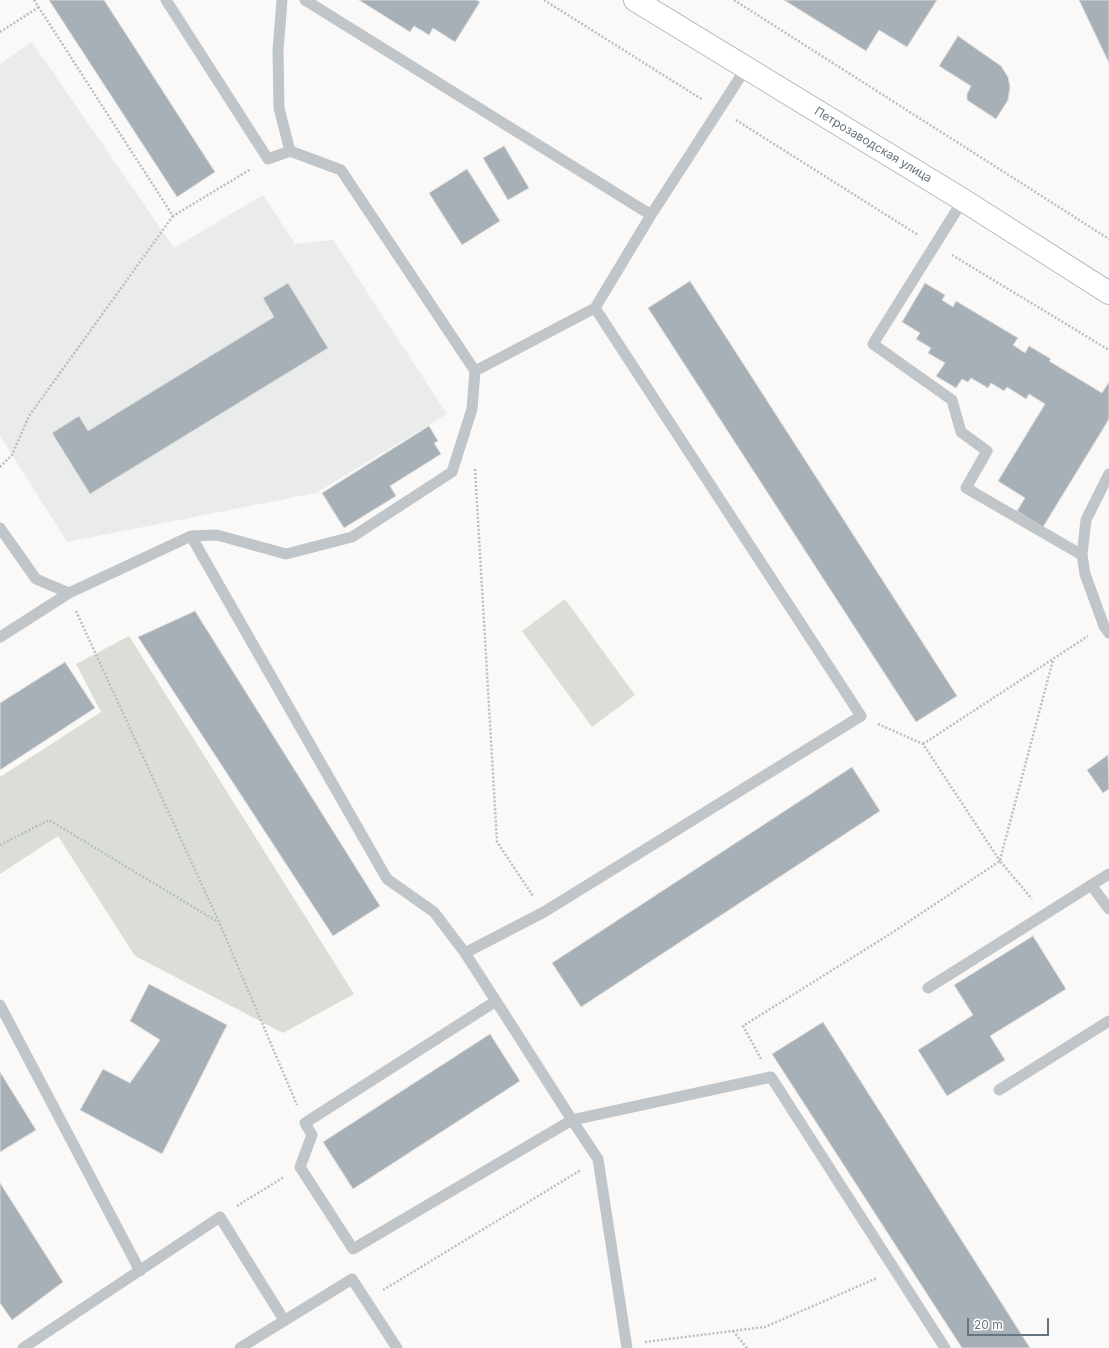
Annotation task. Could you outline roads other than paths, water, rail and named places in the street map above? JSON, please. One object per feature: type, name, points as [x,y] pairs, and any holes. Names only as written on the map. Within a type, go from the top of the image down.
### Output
[{"type":"main road","name":"Петрозаводская улица","points":[[635,0],[963,200],[1109,293]]},
{"type":"lane","points":[[0,638],[68,593],[191,536],[217,535],[286,554],[352,537],[452,472],[472,409],[475,371],[341,170],[290,151],[268,159],[166,0]]},
{"type":"lane","points":[[282,0],[278,51],[279,108],[290,151]]},
{"type":"lane","points":[[305,0],[651,215]]},
{"type":"lane","points":[[475,371],[595,308],[651,215],[746,68]]},
{"type":"lane","points":[[963,200],[873,344],[952,400],[961,432],[987,451],[966,488],[1082,555]]},
{"type":"lane","points":[[464,953],[544,912],[861,716],[595,308]]},
{"type":"lane","points":[[1107,629],[1085,574],[1082,555],[1086,520],[1109,474]]},
{"type":"lane","points":[[0,528],[36,579],[68,593]]},
{"type":"lane","points":[[191,536],[387,879],[434,912],[496,1001],[598,1159],[627,1346]]},
{"type":"lane","points":[[928,988],[1109,874]]},
{"type":"lane","points":[[1091,885],[1109,909]]},
{"type":"lane","points":[[496,1001],[306,1123],[312,1135],[300,1167],[353,1249],[572,1120],[771,1077],[945,1348]]},
{"type":"lane","points":[[0,1005],[140,1270]]},
{"type":"lane","points":[[999,1090],[1109,1021]]},
{"type":"lane","points":[[23,1348],[220,1217],[284,1320]]},
{"type":"lane","points":[[240,1348],[352,1279],[397,1348]]}]
